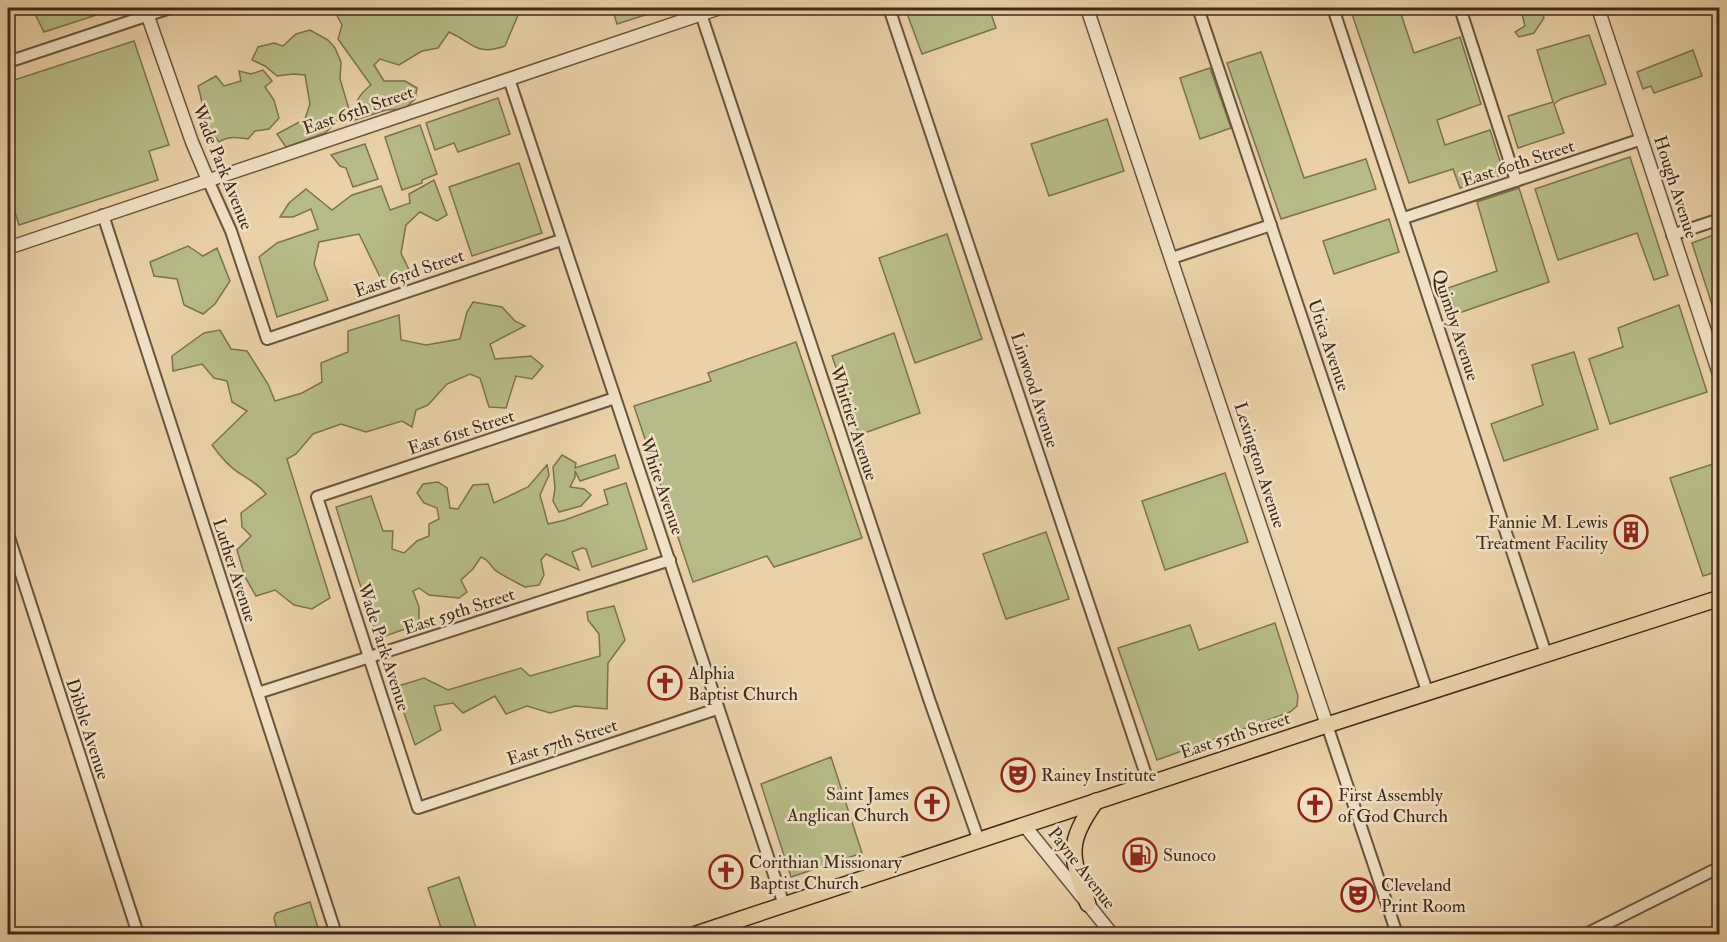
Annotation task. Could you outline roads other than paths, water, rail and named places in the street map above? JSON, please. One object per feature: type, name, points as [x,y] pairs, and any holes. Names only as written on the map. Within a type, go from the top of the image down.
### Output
[{"type":"main road","name":"East 55th Street","points":[[696,934],[1719,598]]},
{"type":"main road","points":[[1088,904],[1076,869],[1073,847],[1083,820],[1096,801]]},
{"type":"street","points":[[8,62],[146,11],[170,8]]},
{"type":"street","name":"East 65th Street","points":[[8,248],[720,8]]},
{"type":"street","name":"Linwood Avenue","points":[[889,8],[1149,784]]},
{"type":"street","name":"Lexington Avenue","points":[[1087,8],[1397,934]]},
{"type":"street","name":"Utica Avenue","points":[[1198,8],[1428,694]]},
{"type":"street","name":"Quimby Avenue","points":[[1333,8],[1546,654]]},
{"type":"street","points":[[1460,8],[1516,181]]},
{"type":"street","name":"Hough Avenue","points":[[1598,8],[1719,377]]},
{"type":"street","name":"Wade Park Avenue","points":[[146,11],[192,142],[231,231],[267,339]]},
{"type":"street","name":"Whittier Avenue","points":[[701,14],[935,717],[979,841]]},
{"type":"street","name":"White Avenue","points":[[508,78],[784,905]]},
{"type":"street","name":"East 60th Street","points":[[1404,218],[1642,139]]},
{"type":"street","name":"Luther Avenue","points":[[103,216],[336,934]]},
{"type":"street","points":[[1672,235],[1719,219]]},
{"type":"street","points":[[1172,258],[1271,225]]},
{"type":"street","name":"East 63rd Street","points":[[267,339],[561,240]]},
{"type":"street","name":"East 61st Street","points":[[317,497],[615,398]]},
{"type":"street","name":"Wade Park Avenue","points":[[317,497],[418,808]]},
{"type":"street","name":"Dibble Avenue","points":[[8,534],[138,934]]},
{"type":"street","name":"East 59th Street","points":[[258,693],[670,560]]},
{"type":"street","name":"East 57th Street","points":[[418,808],[717,709]]},
{"type":"street","name":"Payne Avenue","points":[[1024,825],[1112,934]]},
{"type":"street","points":[[1586,934],[1719,867]]},
{"type":"place","name":"Fannie M. Lewis Treatment Facility","points":[[1631,532]]},
{"type":"place","name":"Alphia Baptist Church","points":[[665,683]]},
{"type":"place","name":"Rainey Institute","points":[[1018,775]]},
{"type":"place","name":"Saint James Anglican Church","points":[[932,804]]},
{"type":"place","name":"First Assembly of God Church","points":[[1315,805]]},
{"type":"place","name":"Sunoco","points":[[1140,855]]},
{"type":"place","name":"Corithian Missionary Baptist Church","points":[[726,872]]},
{"type":"place","name":"Cleveland Print Room","points":[[1358,895]]}]
